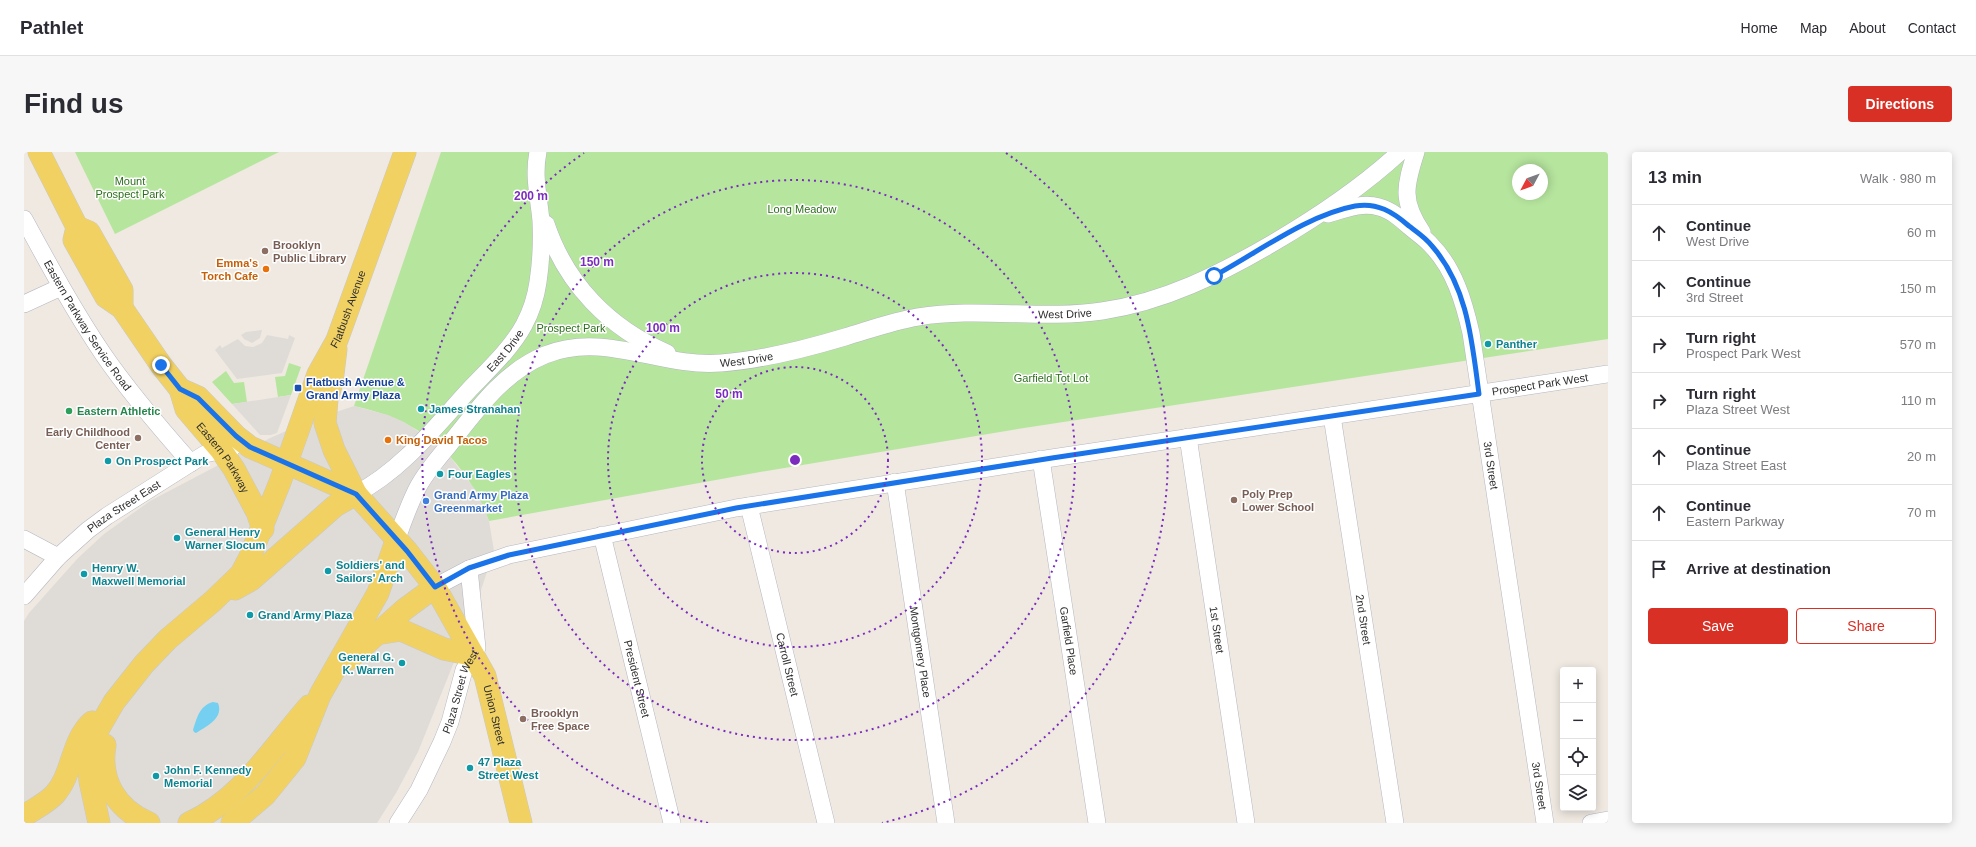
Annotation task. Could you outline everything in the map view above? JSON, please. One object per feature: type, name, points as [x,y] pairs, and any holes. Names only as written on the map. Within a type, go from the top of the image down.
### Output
[{"type":"main road","name":"Eastern Parkway","points":[[40,152],[77,227],[89,232],[122,290],[122,308],[161,365],[180,389],[186,409],[221,450],[247,492],[262,529]]},
{"type":"main road","name":"Flatbush Avenue","points":[[287,463],[318,374],[337,340],[405,152]]},
{"type":"main road","points":[[213,601],[251,580],[335,506],[356,494],[334,450],[326,423],[327,400],[332,382],[337,340]]},
{"type":"main road","name":"Eastern Parkway","points":[[180,389],[198,398],[236,436],[250,447]]},
{"type":"main road","name":"Plaza Street East","points":[[250,447],[287,463]]},
{"type":"main road","points":[[99,823],[90,781],[90,757],[95,735],[114,702],[144,664],[168,639],[213,601],[241,574],[262,529],[287,463]]},
{"type":"main road","name":"Plaza Street West","points":[[287,463],[356,494],[435,587],[473,655]]},
{"type":"main road","points":[[232,823],[265,795],[295,758],[320,695],[378,593],[396,540]]},
{"type":"main road","points":[[334,671],[425,592],[435,587]]},
{"type":"main road","points":[[376,634],[401,630],[444,649],[473,655]]},
{"type":"main road","name":"Union Street","points":[[473,655],[485,676],[521,823]]},
{"type":"main road","points":[[189,823],[212,810],[238,790],[257,770],[287,732],[320,695]]},
{"type":"main road","points":[[24,816],[55,794],[61,786],[76,747],[87,727],[114,702]]},
{"type":"main road","points":[[114,702],[104,752],[107,783],[112,793],[127,810],[138,818],[149,823]]},
{"type":"street","name":"East Drive","points":[[356,494],[377,483],[391,472],[426,439],[511,343],[524,325],[535,296],[541,260],[541,221],[537,197],[536,177],[538,152]]},
{"type":"street","name":"West Drive","points":[[396,540],[419,484],[442,453],[500,384],[528,364],[554,352],[576,347],[600,346],[692,363],[722,363],[767,357],[923,317],[948,313],[1072,313],[1102,311],[1126,306],[1174,292],[1214,276],[1317,217],[1370,178],[1400,152]]},
{"type":"street","points":[[1416,152],[1406,187],[1407,202],[1413,216],[1432,245]]},
{"type":"street","name":"West Drive","points":[[537,197],[557,253],[565,268],[602,314],[626,331],[663,351],[692,363]]},
{"type":"street","name":"3rd Street","points":[[1317,217],[1355,206],[1380,207],[1389,210],[1432,245],[1458,286],[1471,333],[1545,823]]},
{"type":"street","name":"Eastern Parkway Service Road","points":[[24,220],[61,286],[103,354],[155,422],[191,463]]},
{"type":"street","points":[[24,304],[61,286]]},
{"type":"street","name":"Prospect Park West","points":[[435,587],[469,568],[509,555],[749,506],[1041,459],[1608,374]]},
{"type":"street","name":"2nd Street","points":[[1332,416],[1395,823]]},
{"type":"street","name":"1st Street","points":[[1188,437],[1246,823]]},
{"type":"street","name":"Plaza Street East","points":[[24,596],[58,557],[88,530],[127,502],[205,454],[233,447],[250,447]]},
{"type":"street","name":"Garfield Place","points":[[1041,459],[1097,823]]},
{"type":"street","name":"Montgomery Place","points":[[895,482],[946,823]]},
{"type":"street","name":"Carroll Street","points":[[749,506],[826,823]]},
{"type":"street","name":"President Street","points":[[602,535],[672,823]]},
{"type":"street","points":[[24,539],[58,557]]},
{"type":"street","points":[[469,568],[477,648],[473,655]]},
{"type":"street","name":"Plaza Street West","points":[[398,823],[418,790],[442,742],[450,722],[464,670],[473,655]]},
{"type":"street","points":[[1591,823],[1608,820]]},
{"type":"green space","name":"Mount Prospect Park","points":[[75,152],[279,152],[115,234]]},
{"type":"green space","name":"Prospect Park","points":[[441,152],[1608,152],[1608,339],[1024,428],[760,472],[489,521],[479,498],[467,478],[453,460],[438,445],[420,432],[400,421],[378,412],[354,406]]},
{"type":"green space","points":[[289,363],[301,367],[291,395],[278,397],[275,377],[285,376]]},
{"type":"green space","points":[[226,371],[234,383],[244,382],[247,402],[232,404],[212,382]]},
{"type":"shaded area","points":[[262,330],[260,338],[252,343],[244,339],[241,335],[246,332]]},
{"type":"shaded area","points":[[267,335],[288,339],[289,335],[295,338],[282,373],[237,379],[215,350],[220,345],[222,348],[238,339],[245,346],[253,347],[262,343]]},
{"type":"shaded area","points":[[291,395],[277,433],[271,435],[260,435],[232,404]]},
{"type":"shaded area","name":"Grand Army Plaza","points":[[354,406],[388,415],[404,422],[436,443],[451,458],[477,492],[489,521],[494,551],[472,617],[418,752],[396,793],[377,823],[24,823],[24,621],[29,613],[78,558],[104,534],[150,501],[270,438],[309,421]]},
{"type":"water","points":[[213,702],[218,703],[219,713],[217,717],[196,733],[194,732],[193,730],[199,713],[205,706]]},
{"type":"place","name":"Brooklyn Public Library","points":[[265,251]]},
{"type":"place","name":"Emma's Torch Cafe","points":[[266,269]]},
{"type":"place","name":"Panther","points":[[1488,344]]},
{"type":"place","name":"Flatbush Avenue & Grand Army Plaza","points":[[298,388]]},
{"type":"place","name":"James Stranahan","points":[[421,409]]},
{"type":"place","name":"Eastern Athletic","points":[[69,411]]},
{"type":"place","name":"Early Childhood Center","points":[[138,438]]},
{"type":"place","name":"King David Tacos","points":[[388,440]]},
{"type":"place","name":"On Prospect Park","points":[[108,461]]},
{"type":"place","name":"Four Eagles","points":[[440,474]]},
{"type":"place","name":"Poly Prep Lower School","points":[[1234,500]]},
{"type":"place","name":"Grand Army Plaza Greenmarket","points":[[426,501]]},
{"type":"place","name":"General Henry Warner Slocum","points":[[177,538]]},
{"type":"place","name":"Soldiers' and Sailors' Arch","points":[[328,571]]},
{"type":"place","name":"Henry W. Maxwell Memorial","points":[[84,574]]},
{"type":"place","name":"Grand Army Plaza","points":[[250,615]]},
{"type":"place","name":"General G. K. Warren","points":[[402,663]]},
{"type":"place","name":"Brooklyn Free Space","points":[[523,719]]},
{"type":"place","name":"47 Plaza Street West","points":[[470,768]]},
{"type":"place","name":"John F. Kennedy Memorial","points":[[156,776]]},
{"type":"route","points":[[161,365],[180,389],[198,398],[236,436],[250,447],[356,494],[407,551],[435,587],[469,568],[509,555],[736,508],[826,492],[1479,394],[1471,333],[1458,286],[1432,245],[1389,210],[1367,205],[1355,206],[1317,217],[1214,276]]},
{"type":"park label","name":"Long Meadow","points":[[802,209]]},
{"type":"park label","name":"Garfield Tot Lot","points":[[1051,378]]}]
